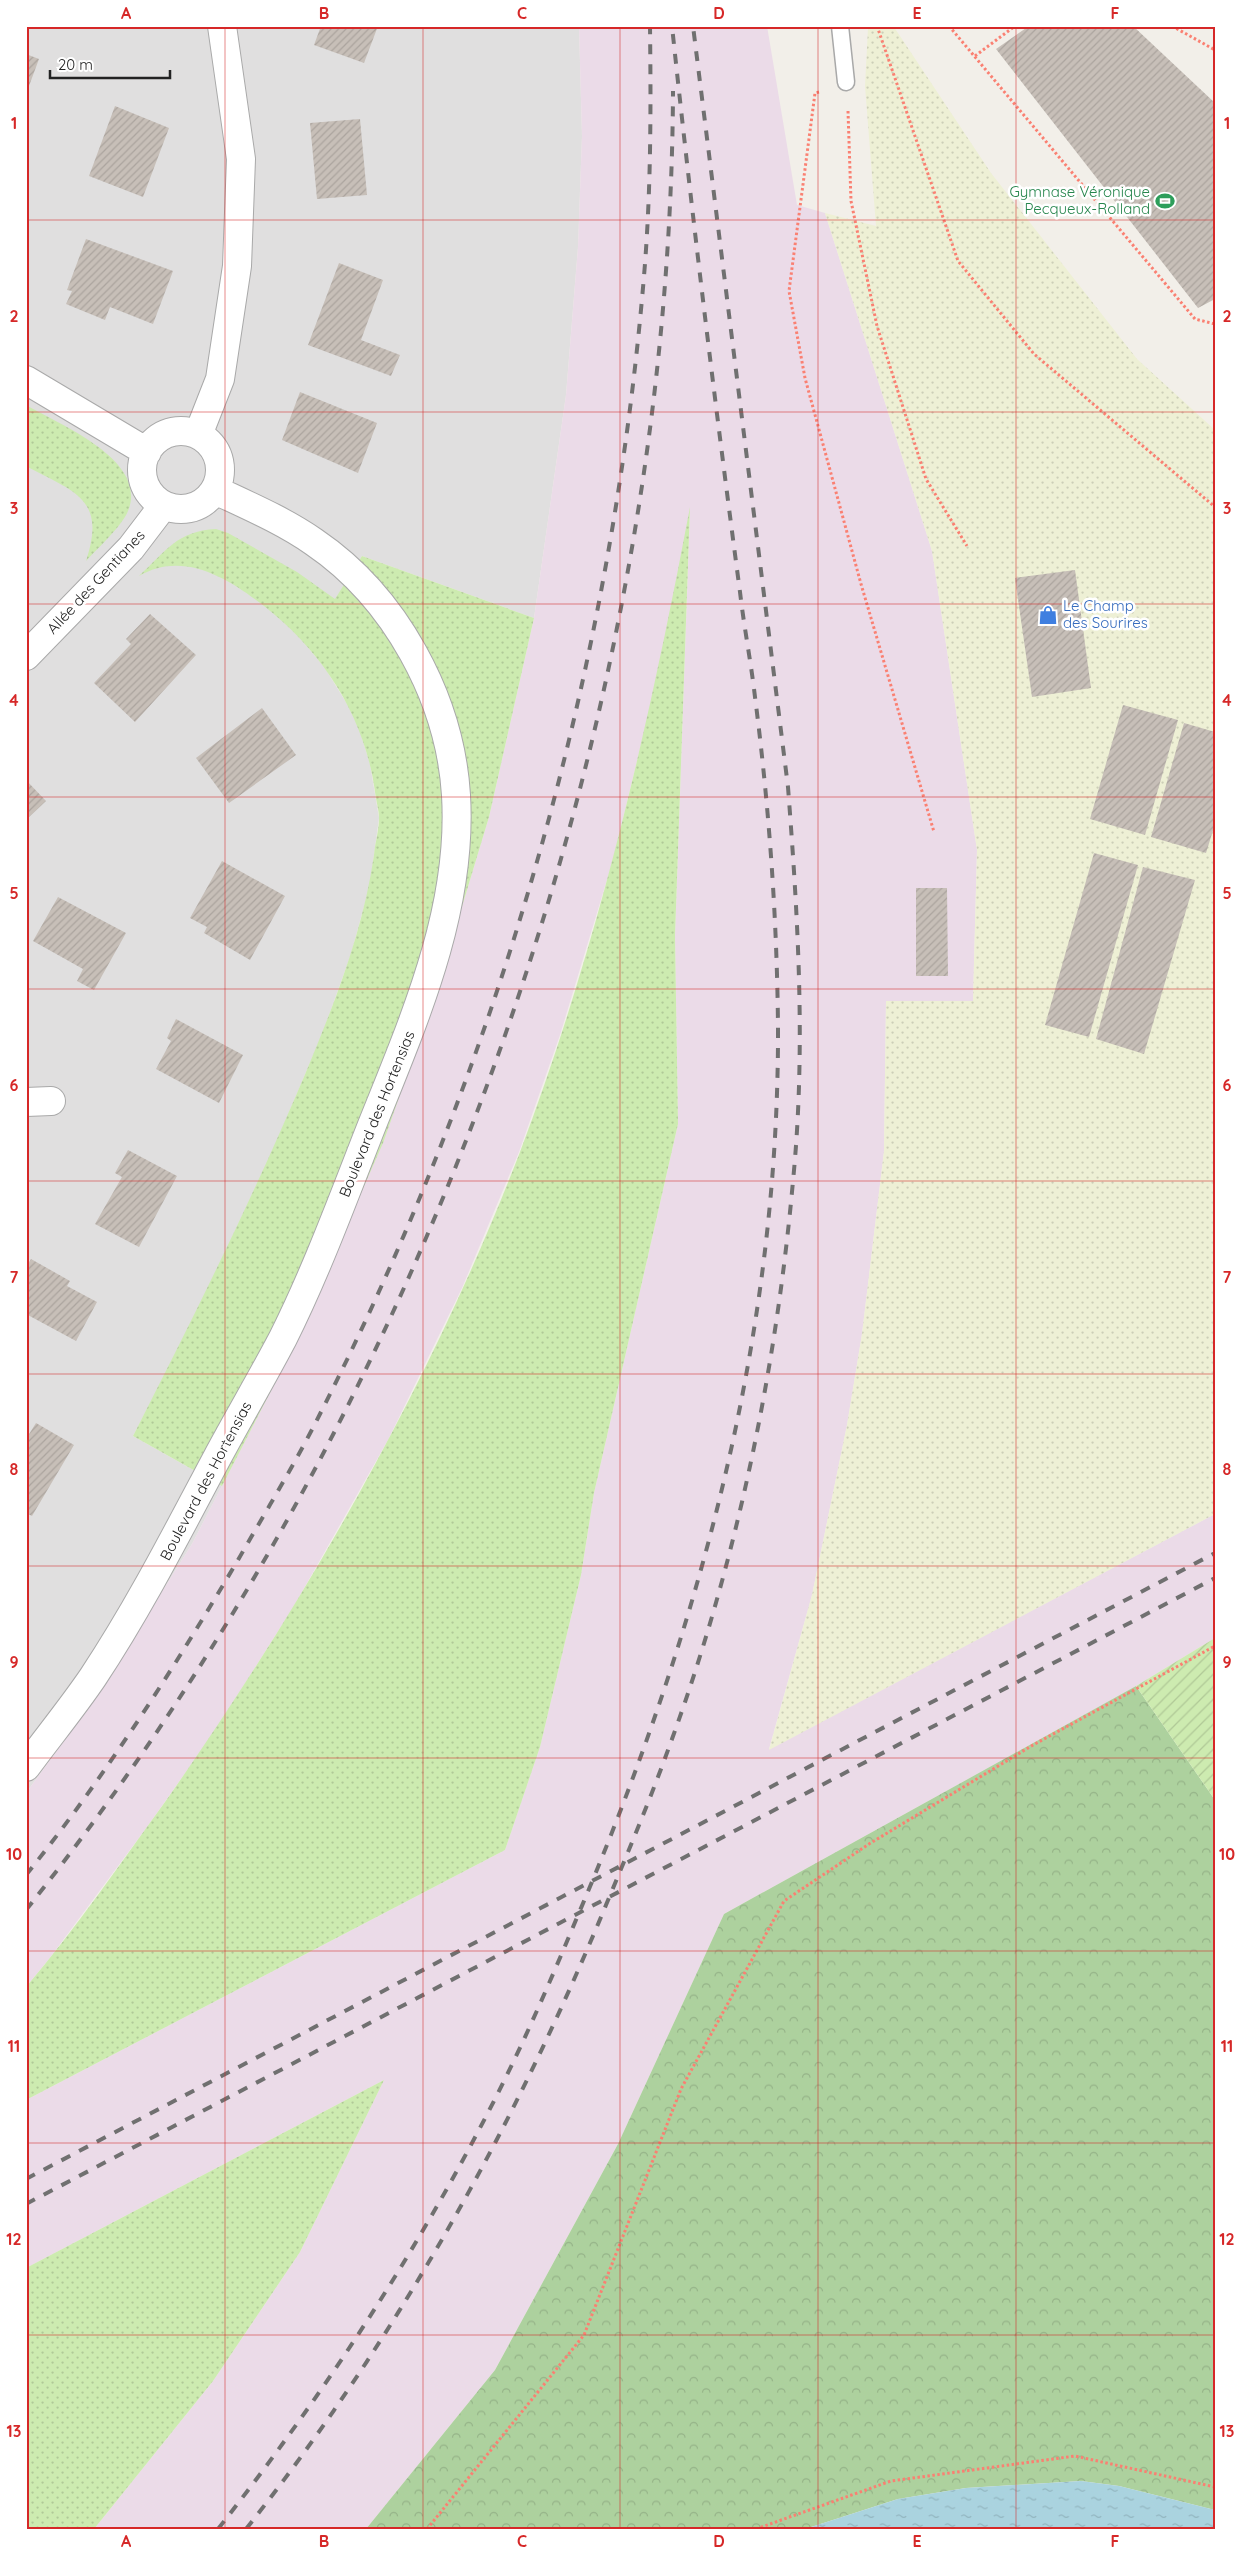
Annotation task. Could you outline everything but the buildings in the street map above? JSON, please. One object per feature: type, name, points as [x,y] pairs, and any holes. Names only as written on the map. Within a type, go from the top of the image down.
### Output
[{"type":"street","points":[[198,435],[220,378],[237,266],[241,160],[222,26]]},
{"type":"street","points":[[26,380],[146,452]]},
{"type":"street","points":[[179,431],[198,435],[212,445],[217,455],[220,467],[216,490],[198,506],[186,510],[163,506],[153,498],[144,482],[142,464],[146,452],[154,441],[166,434],[179,431]]},
{"type":"street","name":"Boulevard des Hortensias","points":[[26,1767],[92,1678],[162,1564],[284,1336],[336,1216],[413,1025],[449,905],[456,848],[456,793],[446,736],[428,679],[401,630],[362,584],[316,543],[264,513],[216,490]]},
{"type":"street","name":"Allée des Gentianes","points":[[26,656],[131,548],[163,506]]},
{"type":"lane","points":[[840,26],[846,82]]},
{"type":"path","points":[[876,26],[958,262],[1034,354],[1215,507]]},
{"type":"path","points":[[950,26],[1195,319],[1215,324]]},
{"type":"path","points":[[975,56],[1014,26]]},
{"type":"path","points":[[1172,26],[1215,50]]},
{"type":"path","points":[[934,832],[861,584],[804,378],[789,291],[815,93],[846,82],[851,201],[876,326],[926,479],[967,546]]},
{"type":"path","points":[[427,2529],[584,2335],[681,2089],[784,1901],[869,1844],[1032,1745],[1215,1646]]},
{"type":"path","points":[[756,2529],[891,2481],[1076,2456],[1215,2487]]},
{"type":"shaded area","points":[[26,26],[579,26],[582,136],[578,247],[566,395],[534,618],[362,556],[307,646],[325,668],[349,707],[359,728],[370,764],[379,818],[370,885],[351,954],[323,1032],[273,1150],[193,1320],[133,1436],[222,1486],[192,1544],[91,1704],[26,1793]]},
{"type":"shaded area","points":[[579,26],[767,26],[797,205],[825,213],[932,551],[977,850],[973,1001],[886,1002],[884,1151],[862,1334],[847,1425],[812,1595],[769,1749],[1215,1514],[1215,1638],[1136,1686],[724,1914],[618,2144],[495,2370],[366,2529],[94,2529],[213,2381],[300,2252],[384,2080],[26,2268],[26,2100],[505,1850],[540,1747],[581,1575],[594,1493],[678,1124],[675,936],[690,511],[662,658],[613,860],[560,1035],[519,1152],[462,1288],[388,1440],[294,1606],[215,1731],[147,1827],[26,1987],[26,1793],[91,1704],[192,1544],[293,1348],[435,996],[489,817],[534,618],[566,395],[578,247],[582,136]]},
{"type":"green space","points":[[872,26],[894,27],[991,173],[1137,359],[1215,430],[1215,1514],[769,1750],[812,1595],[847,1425],[862,1334],[884,1151],[886,1001],[973,1001],[977,850],[932,551],[825,213],[876,226],[865,86],[868,28]]},
{"type":"green space","points":[[26,405],[98,446],[114,460],[126,476],[131,493],[128,511],[115,530],[86,561],[91,540],[92,523],[89,510],[72,491],[26,466]]},
{"type":"green space","points":[[690,507],[675,936],[678,1124],[594,1493],[581,1575],[540,1747],[505,1850],[26,2100],[26,1987],[80,1919],[165,1802],[268,1648],[362,1488],[406,1405],[447,1322],[485,1237],[520,1152],[548,1073],[598,914],[639,752]]},
{"type":"green space","points":[[216,529],[228,533],[297,572],[335,599],[362,556],[534,618],[489,817],[435,996],[383,1143],[293,1348],[222,1486],[133,1436],[201,1301],[244,1210],[317,1046],[347,966],[363,911],[379,818],[370,764],[351,712],[338,688],[305,644],[264,606],[220,577],[188,567],[172,566],[156,569],[139,576],[165,551],[182,538],[191,534]]},
{"type":"green space","points":[[1215,1638],[1215,1800],[1136,1686]]},
{"type":"green space","points":[[1136,1686],[1215,1800],[1215,2510],[1119,2486],[1081,2481],[966,2488],[898,2499],[805,2529],[366,2529],[495,2370],[618,2144],[724,1914]]},
{"type":"green space","points":[[384,2080],[300,2252],[213,2381],[94,2529],[26,2529],[26,2268]]},
{"type":"water","points":[[1081,2481],[1119,2486],[1215,2510],[1215,2529],[805,2529],[898,2499],[966,2488]]},
{"type":"railway","points":[[26,1875],[111,1761],[164,1681],[238,1560],[311,1431],[385,1278],[443,1141],[494,1001],[538,859],[575,716],[605,570],[628,424],[644,276],[650,151],[650,26]]},
{"type":"railway","points":[[218,2529],[258,2478],[333,2373],[403,2264],[436,2209],[510,2070],[589,1889],[630,1785],[667,1680],[700,1574],[727,1467],[749,1359],[765,1250],[775,1139],[778,1027],[774,903],[760,738],[713,380],[672,26]]},
{"type":"railway","points":[[246,2529],[301,2457],[353,2383],[402,2307],[448,2229],[491,2150],[532,2070],[570,1988],[648,1802],[695,1671],[716,1603],[734,1534],[764,1393],[786,1252],[797,1132],[800,1033],[795,885],[788,787],[693,26]]},
{"type":"railway","points":[[26,1910],[169,1714],[296,1504],[406,1283],[499,1053],[573,816],[627,575],[661,333],[673,91]]},
{"type":"railway","points":[[26,2179],[1215,1553]]},
{"type":"railway","points":[[26,2204],[1215,1578]]},
{"type":"place","name":"Gymnase Véronique Pecqueux-Rolland","points":[[1165,201]]},
{"type":"place","name":"Le Champ des Sourires","points":[[1048,615]]}]
